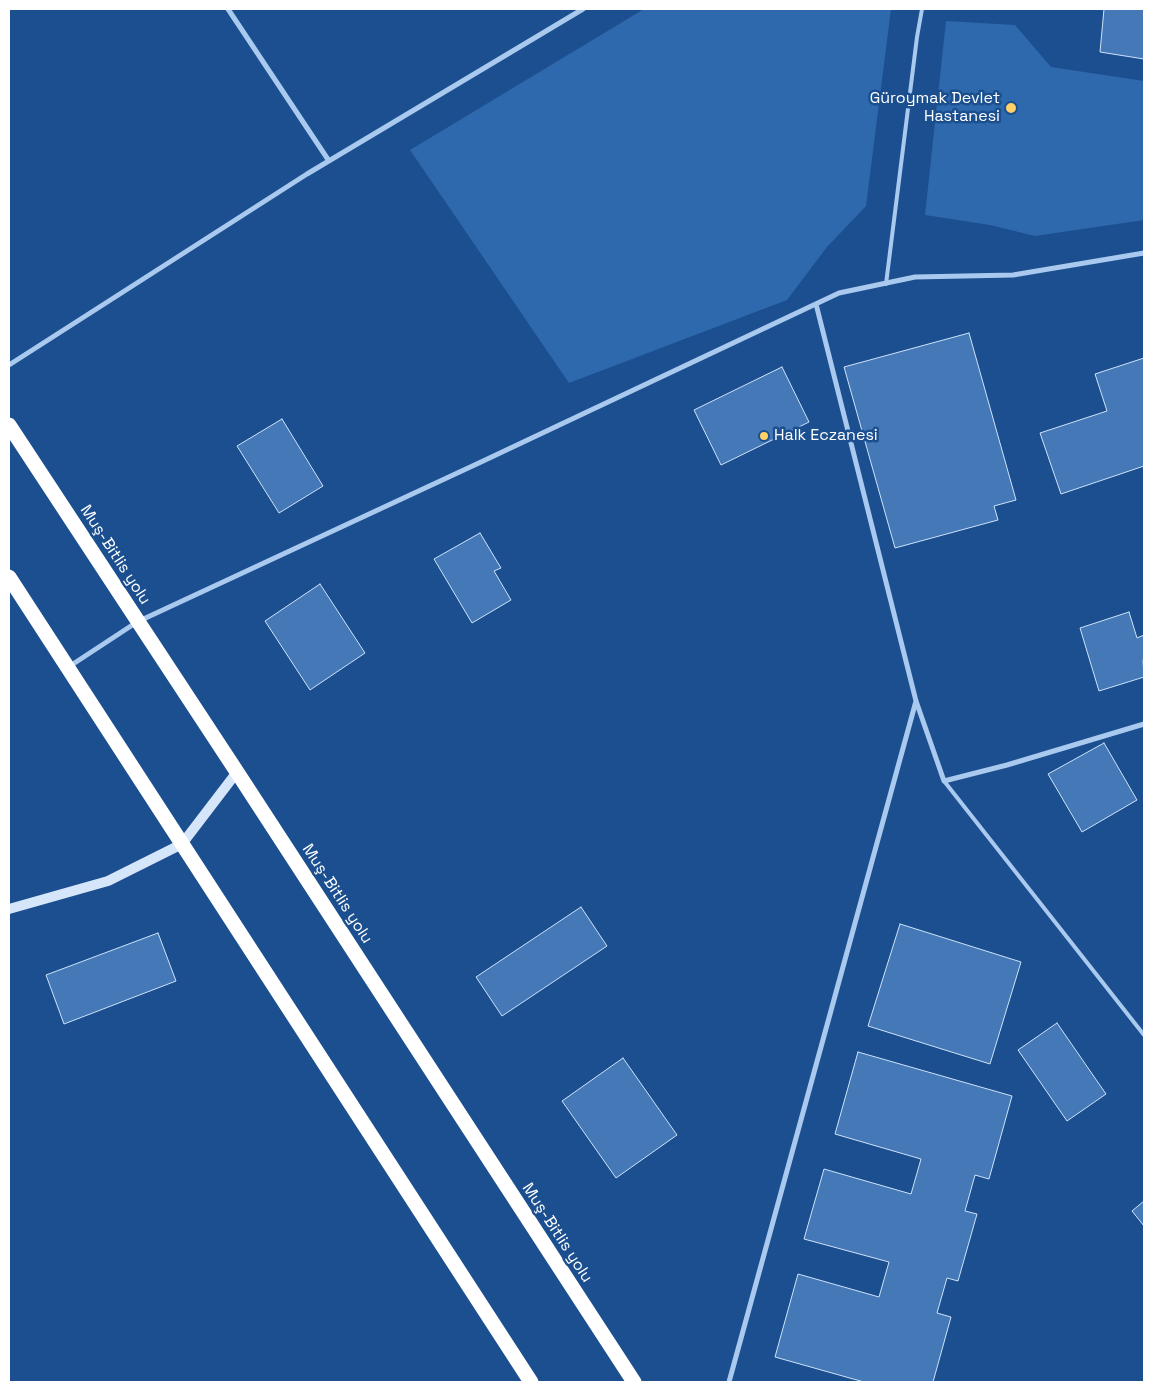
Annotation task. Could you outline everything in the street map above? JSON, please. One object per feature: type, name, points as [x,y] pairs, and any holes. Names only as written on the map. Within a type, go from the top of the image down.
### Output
[{"type":"highway","name":"Muş-Bitlis yolu","points":[[9,425],[634,1382]]},
{"type":"highway","points":[[9,577],[531,1382]]},
{"type":"street","points":[[228,9],[329,161]]},
{"type":"street","points":[[9,365],[329,161],[583,9]]},
{"type":"street","points":[[68,668],[137,622],[839,293],[915,277],[1013,275],[1144,253]]},
{"type":"street","points":[[816,304],[916,702],[944,781],[1007,765],[1144,724]]},
{"type":"street","points":[[729,1382],[916,702]]},
{"type":"street","points":[[9,908],[108,881],[182,844],[237,772]]},
{"type":"lane","points":[[886,284],[922,9]]},
{"type":"lane","points":[[944,781],[1144,1035]]},
{"type":"shaded area","points":[[644,9],[891,9],[866,206],[827,247],[787,300],[569,383],[410,150]]},
{"type":"shaded area","name":"Güroymak Devlet Hastanesi","points":[[946,21],[1015,25],[1051,67],[1144,81],[1144,220],[1035,236],[990,225],[925,215]]},
{"type":"building","points":[[1104,9],[1144,9],[1144,59],[1100,52]]},
{"type":"building","points":[[969,333],[1016,500],[994,506],[998,520],[895,548],[844,367]]},
{"type":"building","points":[[1144,358],[1144,466],[1061,494],[1040,433],[1107,411],[1095,374]]},
{"type":"building","points":[[782,367],[809,422],[721,465],[694,410]]},
{"type":"building","points":[[282,419],[323,486],[279,513],[237,446]]},
{"type":"building","points":[[480,533],[501,568],[494,571],[511,600],[472,623],[434,559]]},
{"type":"building","points":[[320,584],[365,653],[310,690],[265,621]]},
{"type":"building","points":[[1129,612],[1137,638],[1144,635],[1144,677],[1099,691],[1080,628]]},
{"type":"building","points":[[1104,743],[1137,800],[1082,832],[1048,774]]},
{"type":"building","points":[[581,907],[607,946],[502,1016],[476,977]]},
{"type":"building","points":[[900,924],[1021,962],[990,1064],[868,1026]]},
{"type":"building","points":[[158,933],[176,981],[64,1024],[46,975]]},
{"type":"building","points":[[1057,1023],[1106,1094],[1067,1121],[1018,1050]]},
{"type":"building","points":[[858,1052],[1012,1096],[989,1179],[975,1175],[965,1211],[977,1214],[958,1281],[947,1278],[937,1313],[951,1317],[933,1382],[864,1382],[775,1357],[798,1274],[879,1297],[889,1262],[804,1239],[824,1169],[911,1194],[921,1159],[835,1134]]},
{"type":"building","points":[[623,1058],[677,1135],[616,1178],[562,1101]]},
{"type":"building","points":[[1144,1201],[1144,1226],[1132,1211]]},
{"type":"place","name":"Güroymak Devlet Hastanesi","points":[[1011,108]]},
{"type":"place","name":"Halk Eczanesi","points":[[764,436]]}]
